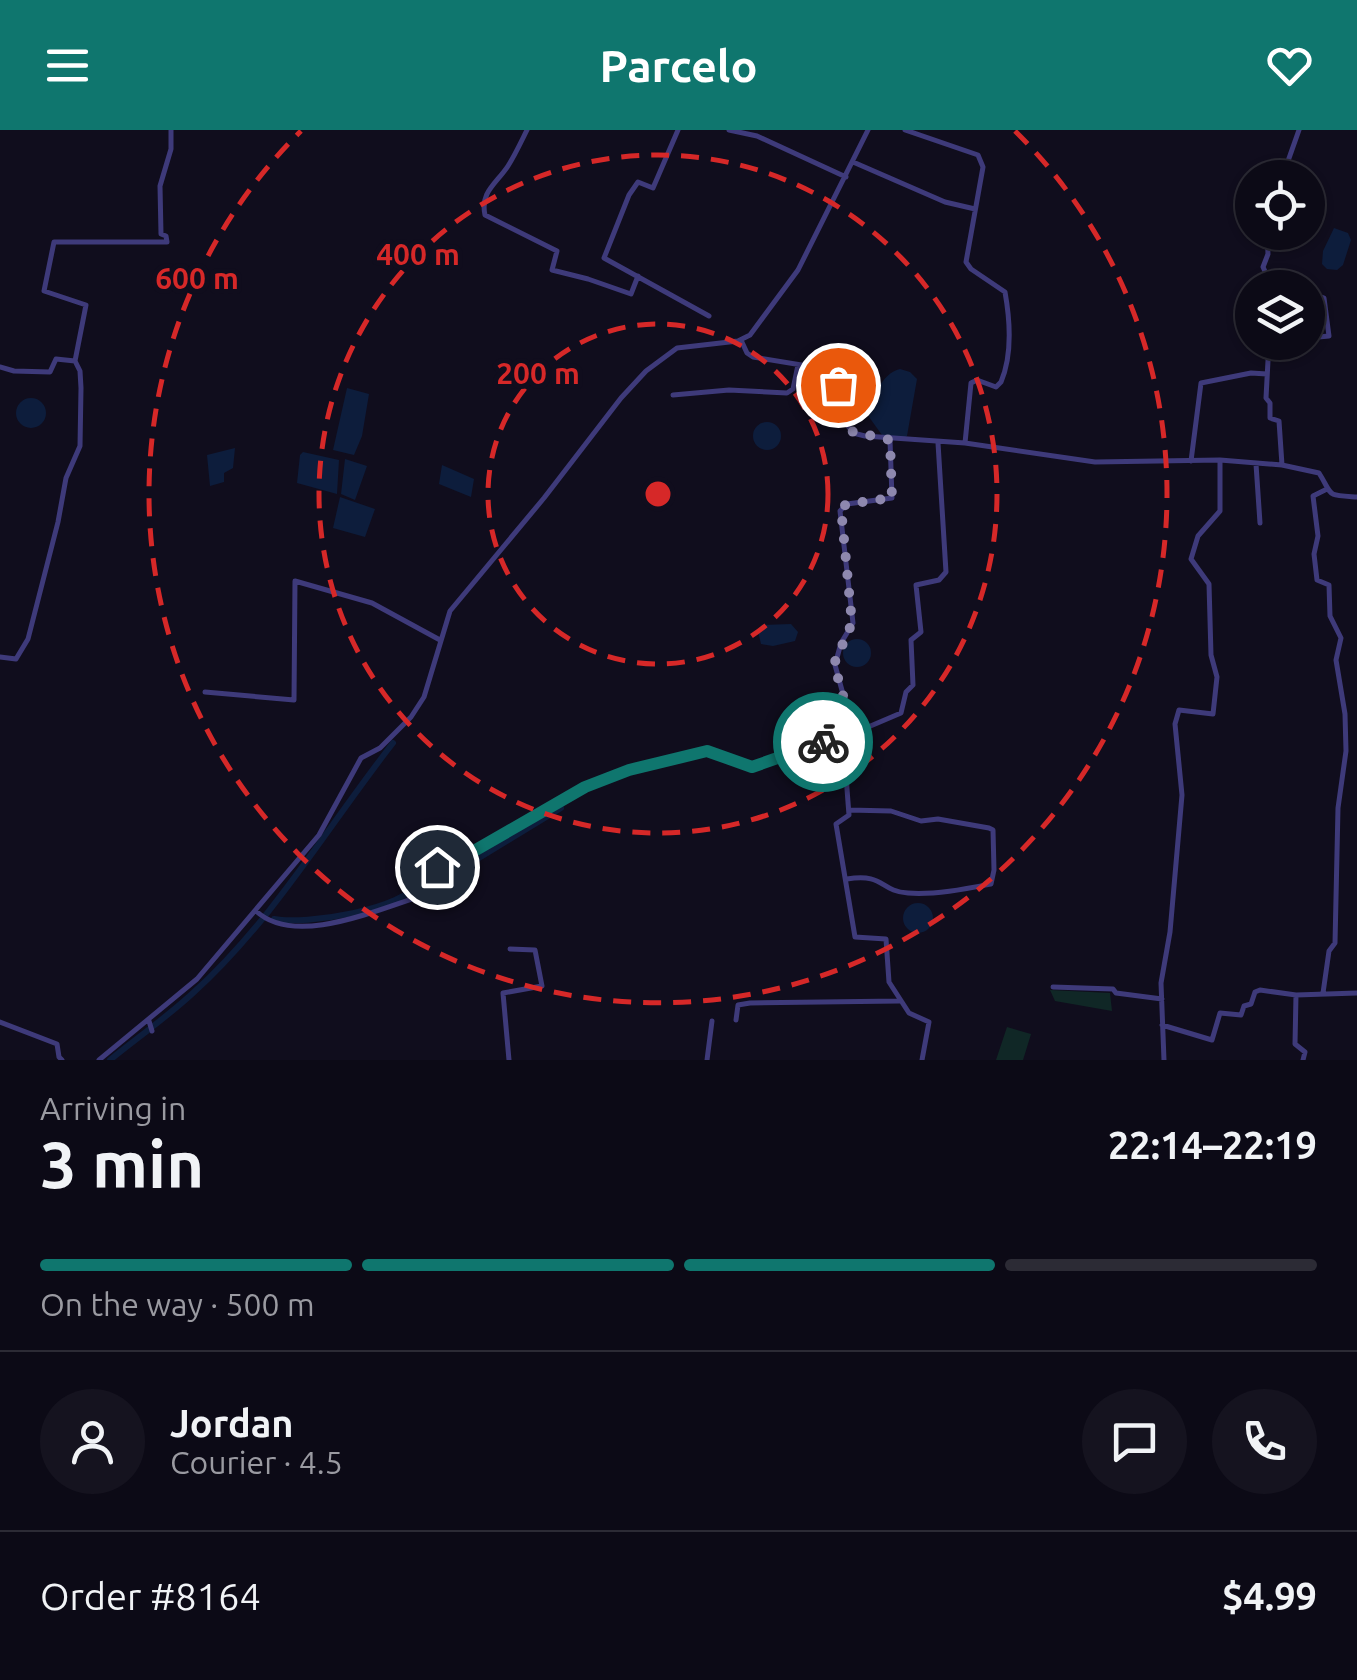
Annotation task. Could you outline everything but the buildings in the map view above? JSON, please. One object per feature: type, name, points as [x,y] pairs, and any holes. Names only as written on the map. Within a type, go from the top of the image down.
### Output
[{"type":"street","points":[[0,657],[16,659],[28,639],[66,478],[80,446],[80,371],[75,361],[86,305],[44,291],[54,242],[167,242],[161,234],[160,186],[170,149],[170,130]]},
{"type":"street","points":[[528,130],[506,170],[489,186],[483,204],[485,216],[557,251],[552,270],[631,294],[638,276]]},
{"type":"street","points":[[678,130],[652,188],[638,182],[629,196],[604,258],[710,316]]},
{"type":"street","points":[[729,130],[757,133],[846,177]]},
{"type":"street","points":[[99,1060],[197,978],[319,834],[361,758],[380,748],[424,698],[450,611],[621,398],[646,371],[685,345],[742,343],[750,335],[798,270],[867,131],[858,130]]},
{"type":"street","points":[[905,130],[978,155],[983,167],[966,262],[1004,292],[1008,350],[1001,382],[996,387],[977,380],[971,383],[965,444]]},
{"type":"street","points":[[1288,160],[1299,130]]},
{"type":"street","points":[[853,162],[945,202],[975,210]]},
{"type":"street","points":[[1325,306],[1329,337],[1325,337]]},
{"type":"street","points":[[742,343],[747,353],[835,373],[850,431],[890,440],[965,444],[1094,462],[1220,460],[1282,465],[1319,472],[1325,490],[1336,496],[1357,497]]},
{"type":"street","points":[[0,367],[50,372],[56,360],[75,361]]},
{"type":"street","points":[[1268,360],[1266,398],[1270,418],[1279,421],[1282,465]]},
{"type":"street","points":[[673,396],[729,390],[787,393],[793,389],[798,365]]},
{"type":"street","points":[[1191,461],[1201,383],[1267,374]]},
{"type":"street","points":[[854,734],[834,664],[852,623],[840,510],[847,504],[892,498],[890,440]]},
{"type":"street","points":[[422,876],[467,855],[585,787],[629,770],[707,751],[752,767],[854,734],[901,712],[906,692],[914,684],[910,640],[920,634],[916,585],[940,580],[946,572],[938,444]]},
{"type":"street","points":[[1164,1060],[1162,998],[1182,795],[1174,724],[1179,710],[1213,714],[1217,693],[1211,655],[1209,584],[1192,559],[1198,536],[1220,510],[1220,460]]},
{"type":"street","points":[[1256,464],[1260,522]]},
{"type":"street","points":[[1324,993],[1329,952],[1335,942],[1338,808],[1346,751],[1346,714],[1336,660],[1341,638],[1330,616],[1329,584],[1317,580],[1314,562],[1318,536],[1314,496],[1325,490]]},
{"type":"street","points":[[205,692],[294,700],[295,582],[372,603],[440,640]]},
{"type":"street","points":[[843,737],[849,810],[848,818],[836,823],[854,936],[886,939],[886,975],[909,1012],[928,1022],[922,1060]]},
{"type":"street","points":[[847,880],[875,877],[894,890],[919,892],[991,884],[994,870],[989,828],[938,818],[921,821],[891,811],[849,810]]},
{"type":"street","points":[[256,911],[268,922],[319,924],[403,904],[448,888]]},
{"type":"street","points":[[509,1060],[503,993],[542,987],[535,950],[510,950]]},
{"type":"street","points":[[1053,987],[1112,988],[1116,994],[1162,998]]},
{"type":"street","points":[[1162,1025],[1212,1040],[1220,1013],[1241,1015],[1256,992],[1357,993]]},
{"type":"street","points":[[1296,995],[1295,1044],[1305,1052],[1303,1060]]},
{"type":"street","points":[[736,1020],[738,1005],[750,1003],[900,1001]]},
{"type":"street","points":[[149,1021],[152,1031]]},
{"type":"street","points":[[707,1060],[712,1021]]},
{"type":"street","points":[[0,1022],[56,1044],[58,1058],[62,1060]]},
{"type":"green space","points":[[1050,990],[1110,993],[1112,1011],[1055,1001]]},
{"type":"green space","points":[[1007,1027],[1031,1034],[1023,1060],[996,1060]]},
{"type":"water","points":[[1334,228],[1348,233],[1351,240],[1343,265],[1337,270],[1322,264]]},
{"type":"water","points":[[900,369],[917,379],[904,438],[882,435],[869,417],[878,388]]},
{"type":"water","points":[[347,388],[369,394],[362,436],[354,455],[333,450]]},
{"type":"water","points":[[31,398],[45,407],[46,413],[37,427],[31,428],[17,419],[16,413],[25,399]]},
{"type":"water","points":[[767,422],[777,426],[781,436],[777,446],[767,450],[757,446],[753,436],[757,426]]},
{"type":"water","points":[[235,448],[233,468],[224,473],[224,482],[210,486],[207,455]]},
{"type":"water","points":[[303,452],[339,460],[337,494],[297,483]]},
{"type":"water","points":[[345,459],[367,466],[355,500],[341,494]]},
{"type":"water","points":[[442,465],[474,479],[471,497],[439,484]]},
{"type":"water","points":[[340,497],[375,509],[365,537],[333,528]]},
{"type":"water","points":[[791,624],[798,632],[795,641],[773,646],[761,644],[758,631],[762,625]]},
{"type":"water","points":[[857,639],[867,643],[871,653],[867,663],[857,667],[847,663],[843,653],[847,643]]},
{"type":"water","points":[[918,903],[932,912],[933,918],[924,932],[918,933],[904,924],[903,918],[912,904]]},
{"type":"waterway","points":[[110,1060],[193,993],[248,936],[393,743]]},
{"type":"waterway","points":[[274,919],[330,917],[395,900],[420,881],[456,872],[561,808]]},
{"type":"way so far","points":[[823,742],[854,734],[834,664],[852,623],[841,508],[892,498],[894,489],[890,440],[850,431],[838,385]]},
{"type":"route","points":[[437,867],[467,855],[585,787],[629,770],[707,751],[752,767],[823,742]]}]
